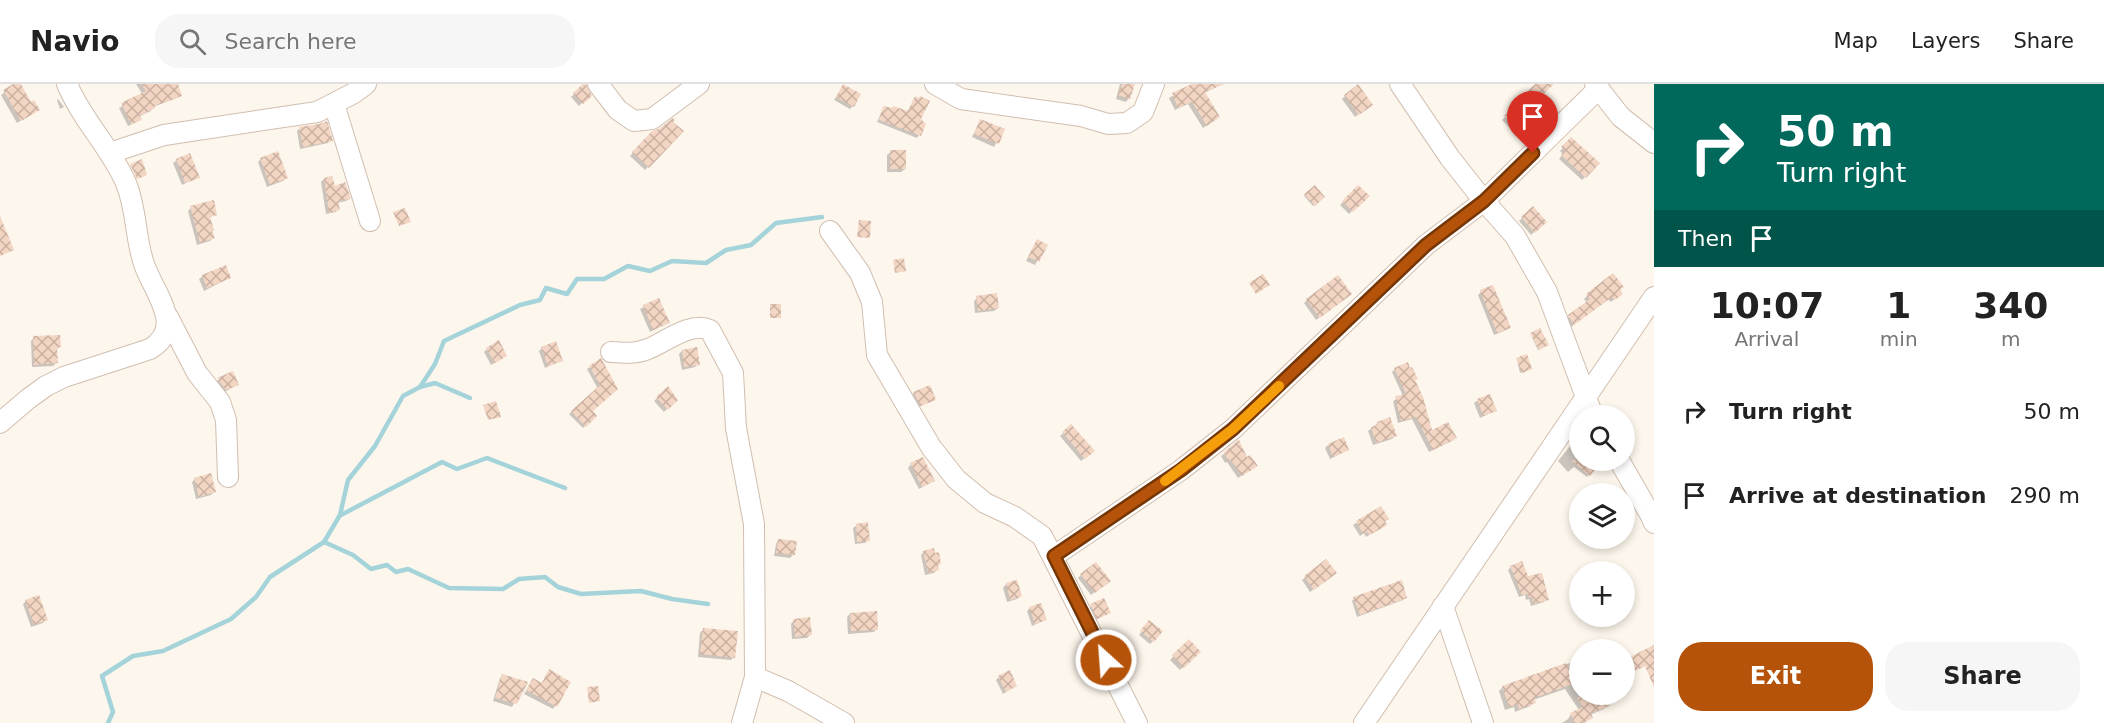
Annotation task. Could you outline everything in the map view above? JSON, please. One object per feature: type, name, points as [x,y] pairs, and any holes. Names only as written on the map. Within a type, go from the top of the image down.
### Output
[{"type":"street","points":[[67,84],[87,122],[110,153],[131,196],[139,246],[164,309],[197,373],[220,402],[226,420],[228,477]]},
{"type":"street","points":[[110,153],[164,135],[304,115],[334,104],[366,84]]},
{"type":"street","points":[[598,84],[618,110],[634,121],[652,119],[699,84]]},
{"type":"street","points":[[935,84],[961,99],[1081,116],[1108,124],[1127,123],[1143,112],[1154,84]]},
{"type":"street","points":[[1400,84],[1450,158],[1515,236],[1547,292],[1589,405]]},
{"type":"street","points":[[1054,556],[1181,470],[1233,429],[1426,245],[1484,201],[1596,86],[1621,117],[1654,143]]},
{"type":"street","points":[[334,104],[370,221]]},
{"type":"street","points":[[830,231],[860,273],[872,302],[877,355],[931,447],[956,479],[985,503],[1015,517],[1042,536],[1137,723]]},
{"type":"street","points":[[1364,723],[1654,297]]},
{"type":"street","points":[[0,423],[46,386],[64,377],[150,349],[160,343],[166,334],[167,321],[164,309]]},
{"type":"street","points":[[611,352],[640,351],[687,331],[705,328],[710,330],[722,349],[733,374],[736,428],[754,524],[755,677],[742,723]]},
{"type":"street","points":[[1625,471],[1654,523]]},
{"type":"street","points":[[1443,606],[1484,723]]},
{"type":"street","points":[[755,677],[788,692],[844,723]]},
{"type":"building","points":[[13,84],[21,84],[31,102],[34,100],[40,110],[21,121],[3,90]]},
{"type":"building","points":[[141,84],[178,84],[182,96],[154,106],[155,108],[140,116],[142,120],[131,124],[121,103],[146,91]]},
{"type":"building","points":[[586,84],[592,96],[583,104],[573,93]]},
{"type":"building","points":[[843,84],[861,94],[854,107],[836,97]]},
{"type":"building","points":[[1122,84],[1135,84],[1130,99],[1118,95]]},
{"type":"building","points":[[1192,84],[1224,84],[1205,92],[1220,117],[1207,126],[1192,102],[1178,108],[1172,93]]},
{"type":"building","points":[[1358,84],[1373,105],[1359,115],[1344,95]]},
{"type":"building","points":[[1535,84],[1554,84],[1513,126],[1504,116],[1527,95],[1526,93]]},
{"type":"building","points":[[915,96],[930,101],[921,119],[926,124],[921,136],[879,120],[883,106],[892,108],[893,106],[908,111]]},
{"type":"building","points":[[673,118],[675,120],[673,122],[684,131],[649,168],[632,152],[652,131],[659,129]]},
{"type":"building","points":[[980,119],[1005,129],[999,144],[974,134]]},
{"type":"building","points":[[327,121],[333,141],[303,147],[299,127]]},
{"type":"building","points":[[1571,137],[1600,163],[1586,178],[1561,155],[1565,150],[1561,147]]},
{"type":"building","points":[[890,150],[906,150],[906,169],[890,169]]},
{"type":"building","points":[[278,151],[288,178],[270,185],[260,158]]},
{"type":"building","points":[[190,153],[200,178],[185,183],[176,159]]},
{"type":"building","points":[[142,159],[147,175],[137,179],[130,164]]},
{"type":"building","points":[[332,176],[335,186],[345,182],[351,199],[338,201],[340,210],[329,213],[324,178]]},
{"type":"building","points":[[1315,185],[1325,197],[1315,206],[1304,194]]},
{"type":"building","points":[[1358,185],[1370,196],[1353,212],[1342,201]]},
{"type":"building","points":[[214,200],[217,215],[210,217],[215,238],[200,243],[190,206]]},
{"type":"building","points":[[1533,206],[1547,222],[1535,233],[1521,217]]},
{"type":"building","points":[[405,208],[411,222],[399,226],[393,212]]},
{"type":"building","points":[[0,216],[14,250],[0,256]]},
{"type":"building","points":[[859,220],[871,221],[870,238],[857,237]]},
{"type":"building","points":[[1037,239],[1048,245],[1039,262],[1028,257]]},
{"type":"building","points":[[904,258],[906,271],[895,273],[893,260]]},
{"type":"building","points":[[226,265],[231,278],[207,288],[202,275]]},
{"type":"building","points":[[1613,273],[1624,287],[1620,289],[1623,294],[1615,300],[1612,297],[1574,325],[1568,315],[1590,299],[1586,294]]},
{"type":"building","points":[[1263,274],[1270,285],[1256,294],[1249,283]]},
{"type":"building","points":[[1338,275],[1352,294],[1320,318],[1306,299]]},
{"type":"building","points":[[1493,285],[1511,328],[1497,333],[1480,290]]},
{"type":"building","points":[[997,293],[999,308],[978,311],[976,296]]},
{"type":"building","points":[[659,298],[670,323],[653,330],[643,305]]},
{"type":"building","points":[[770,304],[781,304],[781,318],[770,318]]},
{"type":"building","points":[[1540,328],[1549,345],[1539,350],[1530,333]]},
{"type":"building","points":[[60,335],[61,347],[57,348],[58,363],[34,365],[33,336]]},
{"type":"building","points":[[499,340],[507,356],[495,363],[486,348]]},
{"type":"building","points":[[556,341],[563,361],[548,366],[541,347]]},
{"type":"building","points":[[697,347],[700,365],[684,367],[682,350]]},
{"type":"building","points":[[1527,354],[1532,369],[1522,373],[1516,358]]},
{"type":"building","points":[[601,358],[618,389],[593,411],[597,416],[586,427],[571,411],[600,385],[589,366]]},
{"type":"building","points":[[1408,362],[1418,379],[1415,380],[1423,397],[1432,430],[1448,422],[1457,438],[1433,450],[1416,417],[1401,421],[1395,396],[1406,394],[1394,368]]},
{"type":"building","points":[[233,371],[239,385],[226,390],[217,378]]},
{"type":"building","points":[[930,385],[936,400],[921,406],[913,392]]},
{"type":"building","points":[[668,386],[678,400],[668,410],[656,397]]},
{"type":"building","points":[[1490,394],[1497,411],[1483,416],[1477,399]]},
{"type":"building","points":[[496,401],[501,417],[488,420],[483,405]]},
{"type":"building","points":[[1390,417],[1397,436],[1376,443],[1371,427]]},
{"type":"building","points":[[1071,424],[1095,451],[1085,459],[1062,432]]},
{"type":"building","points":[[1344,437],[1349,450],[1333,457],[1328,444]]},
{"type":"building","points":[[1239,440],[1247,457],[1250,455],[1258,466],[1242,476],[1231,460],[1228,461],[1224,452]]},
{"type":"building","points":[[923,457],[935,481],[922,487],[910,463]]},
{"type":"building","points":[[1584,471],[1594,471],[1590,476]]},
{"type":"building","points":[[211,473],[216,492],[199,497],[194,478]]},
{"type":"building","points":[[1381,506],[1389,519],[1385,521],[1387,525],[1370,535],[1367,532],[1363,534],[1356,521]]},
{"type":"building","points":[[868,522],[870,541],[857,542],[856,524]]},
{"type":"building","points":[[778,539],[797,541],[795,555],[776,553]]},
{"type":"building","points":[[934,548],[935,553],[939,552],[941,564],[938,565],[939,570],[928,573],[923,551]]},
{"type":"building","points":[[1326,559],[1337,573],[1314,590],[1304,576]]},
{"type":"building","points":[[1522,561],[1528,576],[1542,573],[1549,600],[1533,604],[1532,597],[1529,598],[1528,594],[1522,595],[1510,566]]},
{"type":"building","points":[[1096,562],[1111,581],[1095,593],[1080,574]]},
{"type":"building","points":[[1017,580],[1022,596],[1010,600],[1006,583]]},
{"type":"building","points":[[1402,580],[1407,598],[1360,615],[1353,597]]},
{"type":"building","points":[[39,595],[48,620],[34,625],[25,600]]},
{"type":"building","points":[[1104,598],[1111,613],[1097,619],[1090,604]]},
{"type":"building","points":[[1041,603],[1047,620],[1035,624],[1029,607]]},
{"type":"building","points":[[877,611],[878,630],[851,631],[850,613]]},
{"type":"building","points":[[810,617],[812,635],[795,637],[793,619]]},
{"type":"building","points":[[1149,620],[1163,631],[1154,642],[1140,631]]},
{"type":"building","points":[[703,628],[738,631],[735,658],[700,654]]},
{"type":"building","points":[[1189,639],[1201,652],[1184,668],[1172,655]]},
{"type":"building","points":[[1654,645],[1654,687],[1645,666],[1635,671],[1635,654]]},
{"type":"building","points":[[1566,663],[1569,667],[1569,686],[1534,698],[1536,703],[1519,709],[1518,704],[1509,707],[1502,686]]},
{"type":"building","points":[[549,669],[571,682],[557,707],[526,690],[533,678],[542,683]]},
{"type":"building","points":[[1010,670],[1017,686],[1006,692],[998,676]]},
{"type":"building","points":[[502,674],[528,682],[517,704],[495,698]]},
{"type":"building","points":[[598,686],[600,701],[589,703],[587,687]]},
{"type":"building","points":[[1582,705],[1610,706],[1591,713],[1593,718],[1583,723],[1575,723],[1570,713],[1583,707]]},
{"type":"waterway","points":[[108,723],[113,712],[102,676],[133,656],[163,651],[231,619],[256,597],[270,577],[324,542],[340,515],[348,480],[375,446],[403,396],[420,387],[435,364],[444,341],[520,305],[540,300],[546,288],[567,294],[577,279],[604,279],[628,266],[650,271],[672,261],[706,263],[726,250],[751,245],[776,223],[822,217]]},
{"type":"waterway","points":[[420,387],[435,383],[470,398]]},
{"type":"waterway","points":[[341,515],[442,462],[457,469],[487,458],[565,488]]},
{"type":"waterway","points":[[324,542],[353,555],[371,569],[387,565],[396,572],[408,569],[449,588],[503,589],[519,579],[545,577],[558,587],[581,594],[641,591],[672,599],[708,604]]},
{"type":"slow traffic","points":[[1165,481],[1233,429],[1279,386]]},
{"type":"route","points":[[1106,660],[1054,556],[1181,470],[1233,429],[1426,245],[1484,201],[1533,153]]}]
